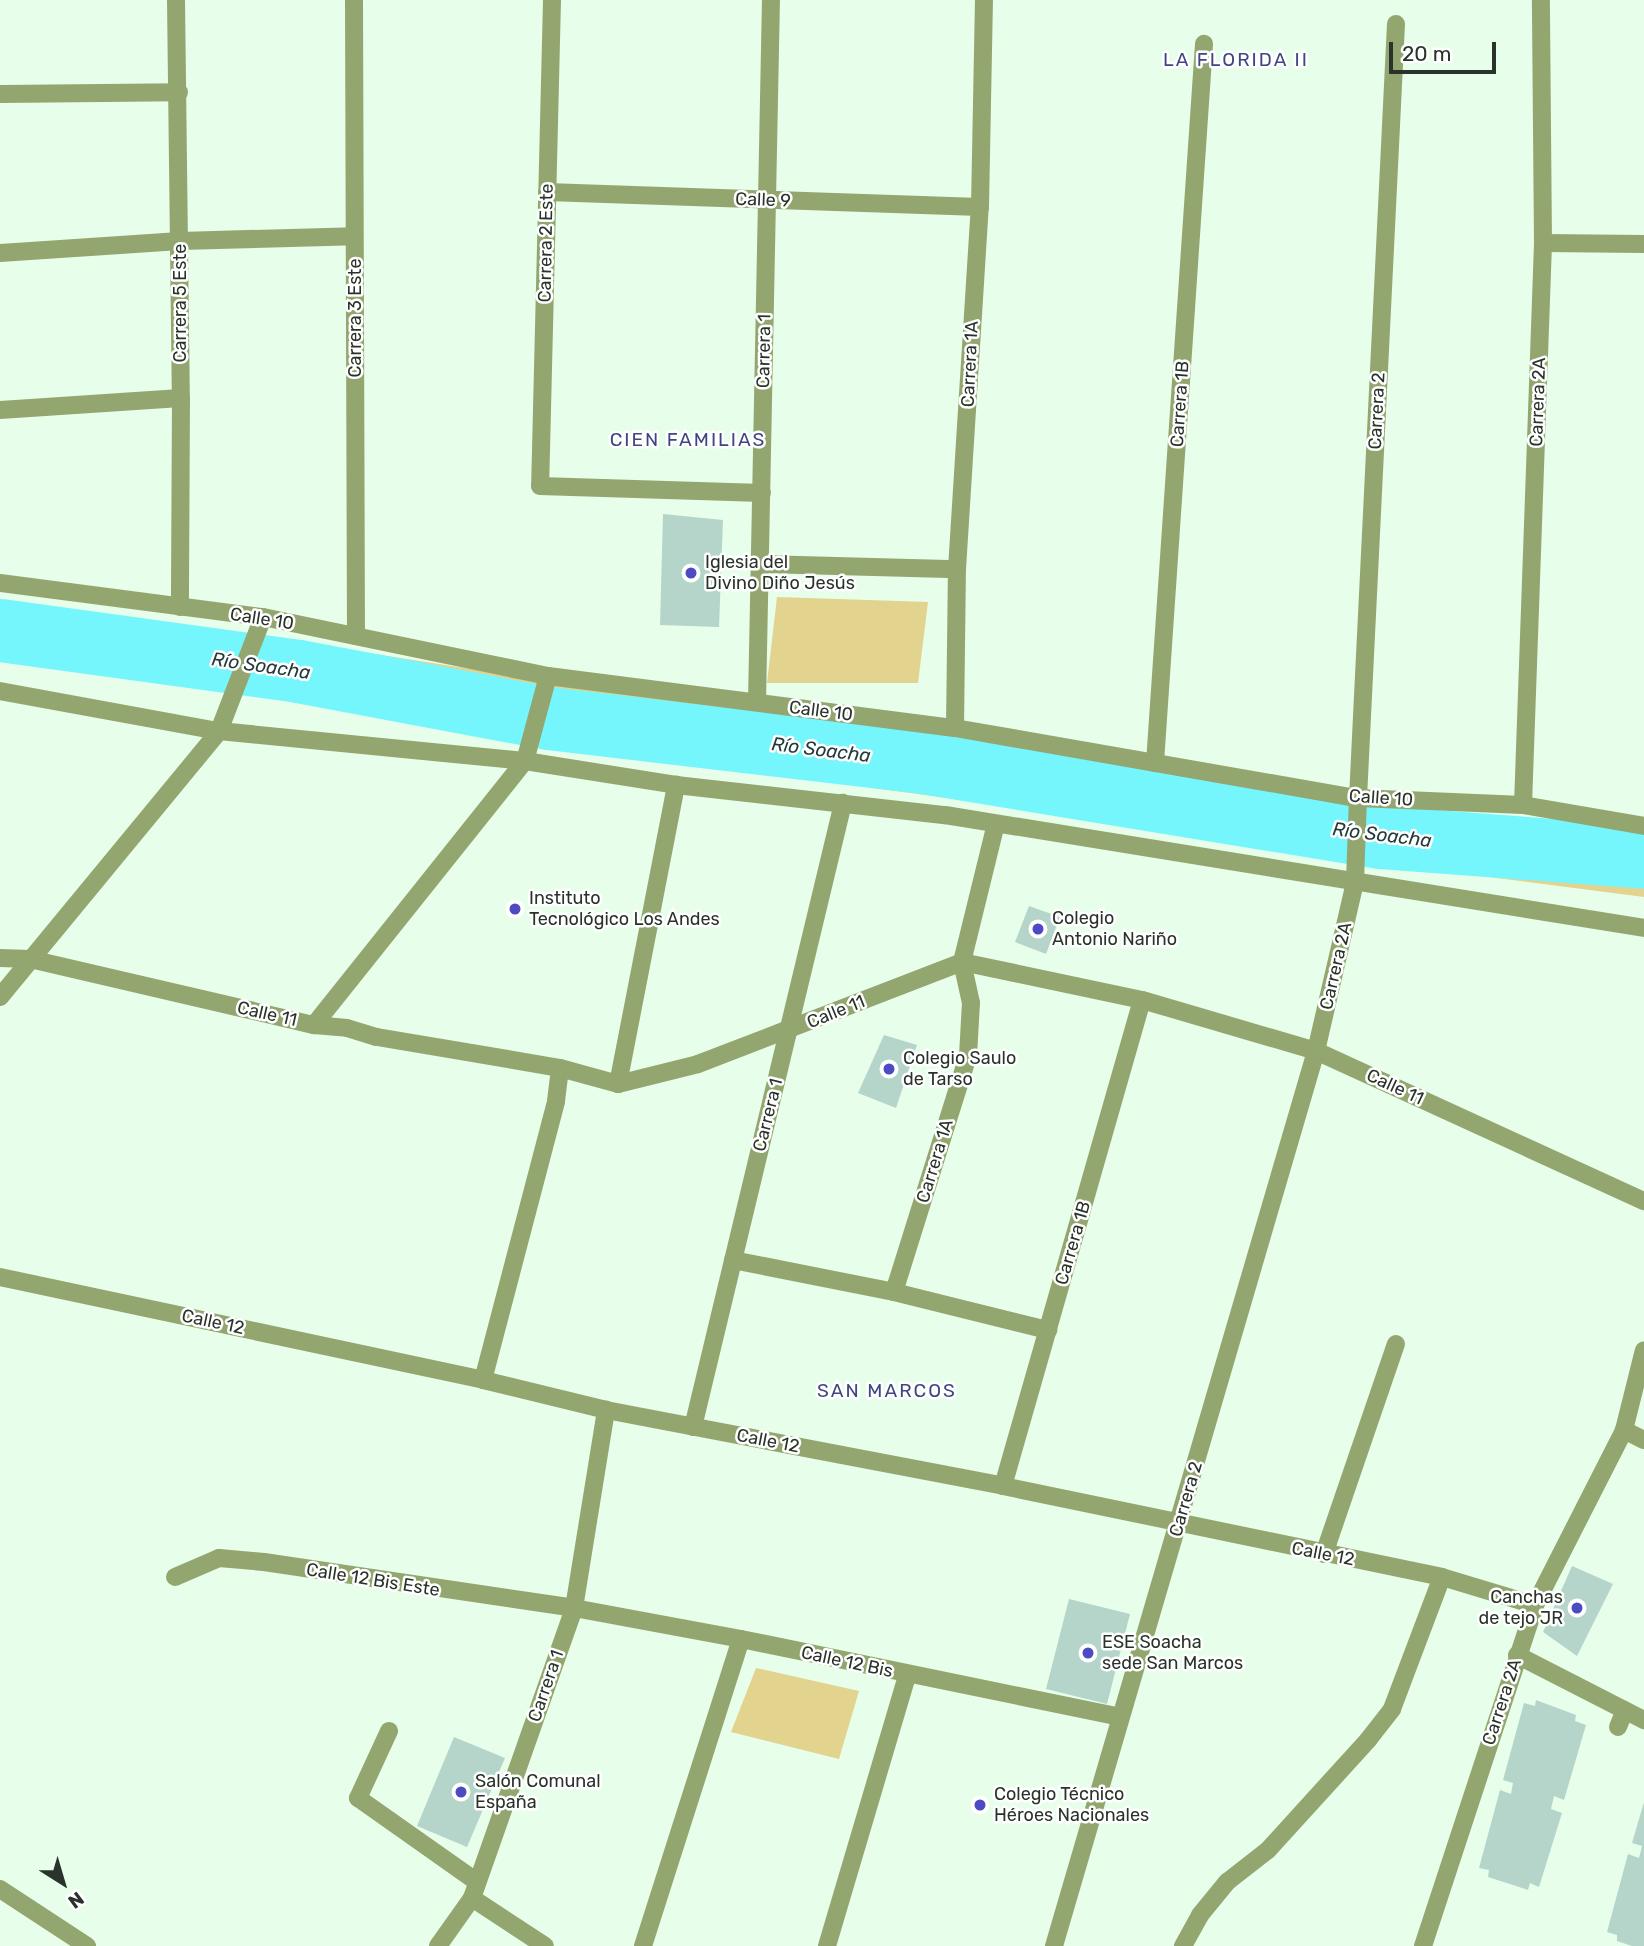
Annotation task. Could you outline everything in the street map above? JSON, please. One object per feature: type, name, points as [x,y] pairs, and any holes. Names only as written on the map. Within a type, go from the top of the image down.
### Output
[{"type":"street","name":"Carrera 5 Este","points":[[176,0],[180,241],[180,607]]},
{"type":"street","name":"Carrera 3 Este","points":[[354,0],[356,636]]},
{"type":"street","name":"Carrera 2 Este","points":[[552,0],[540,486],[762,493]]},
{"type":"street","name":"Carrera 1","points":[[757,702],[771,0]]},
{"type":"street","name":"Carrera 1A","points":[[955,728],[957,569],[980,207],[984,0]]},
{"type":"street","name":"Carrera 2A","points":[[1523,805],[1543,243],[1541,0]]},
{"type":"street","name":"Carrera 2","points":[[1355,876],[1396,24]]},
{"type":"street","name":"Carrera 1B","points":[[1155,763],[1204,44]]},
{"type":"street","points":[[0,94],[179,92]]},
{"type":"street","name":"Calle 9","points":[[547,192],[980,207]]},
{"type":"street","points":[[0,253],[180,241],[354,236]]},
{"type":"street","points":[[1543,243],[1644,244]]},
{"type":"street","points":[[0,410],[181,398]]},
{"type":"street","points":[[760,564],[957,569]]},
{"type":"street","name":"Calle 10","points":[[0,583],[263,617],[548,679],[757,702],[955,728],[1155,763],[1358,804],[1523,805],[1644,826]]},
{"type":"street","points":[[0,997],[219,731],[263,617]]},
{"type":"street","points":[[314,1025],[526,757],[548,679]]},
{"type":"street","points":[[0,691],[219,731],[526,757],[676,785],[843,803],[996,824],[1355,876],[1644,928]]},
{"type":"street","points":[[618,1084],[676,785]]},
{"type":"street","name":"Carrera 1","points":[[693,1427],[843,803]]},
{"type":"street","name":"Carrera 1A","points":[[894,1292],[968,1056],[971,1003],[962,962],[996,824]]},
{"type":"street","name":"Carrera 2A","points":[[1316,1051],[1355,876]]},
{"type":"street","name":"Calle 11","points":[[0,958],[30,959],[314,1025],[347,1028],[377,1037],[560,1068],[618,1084],[698,1064],[788,1032],[962,962],[1142,1000],[1316,1051],[1644,1202]]},
{"type":"street","name":"Carrera 1B","points":[[1003,1486],[1142,1000]]},
{"type":"street","name":"Carrera 2","points":[[1054,1946],[1316,1051]]},
{"type":"street","points":[[483,1380],[555,1101],[560,1068]]},
{"type":"street","points":[[733,1260],[894,1292],[1048,1330]]},
{"type":"street","name":"Calle 12","points":[[0,1277],[483,1380],[606,1410],[1003,1486],[1442,1577],[1535,1605]]},
{"type":"street","points":[[1325,1554],[1396,1344]]},
{"type":"street","name":"Carrera 2A","points":[[1423,1946],[1535,1605],[1624,1430],[1644,1350]]},
{"type":"street","name":"Carrera 1","points":[[438,1946],[474,1890],[574,1608],[606,1410]]},
{"type":"street","points":[[1624,1430],[1644,1440]]},
{"type":"street","name":"Calle 12 Bis Este","points":[[175,1577],[219,1558],[264,1562],[574,1608]]},
{"type":"street","points":[[1183,1946],[1200,1915],[1227,1882],[1268,1850],[1368,1740],[1392,1709],[1442,1577]]},
{"type":"street","name":"Calle 12 Bis","points":[[574,1608],[741,1639],[1120,1717]]},
{"type":"street","points":[[643,1946],[741,1639]]},
{"type":"street","points":[[1517,1655],[1621,1718],[1644,1720]]},
{"type":"street","points":[[827,1946],[907,1675]]},
{"type":"street","points":[[389,1731],[358,1798],[545,1946]]},
{"type":"street","points":[[0,1889],[87,1946]]},
{"type":"shaded area","points":[[777,597],[928,602],[918,683],[767,683]]},
{"type":"shaded area","points":[[0,604],[252,635],[954,744],[1358,813],[1644,828],[1644,897],[1356,860],[947,798],[531,741],[222,690],[0,659]]},
{"type":"shaded area","points":[[756,1668],[859,1691],[839,1759],[731,1732]]},
{"type":"building","name":"Iglesia del Divino Diño Jesús","points":[[663,514],[723,520],[719,627],[660,625]]},
{"type":"building","name":"Colegio Antonio Nariño","points":[[1029,906],[1060,917],[1046,954],[1015,942]]},
{"type":"building","name":"Colegio Saulo de Tarso","points":[[884,1035],[917,1045],[896,1108],[858,1093]]},
{"type":"building","name":"Canchas de tejo JR","points":[[1572,1566],[1613,1584],[1577,1656],[1543,1632]]},
{"type":"building","name":"ESE Soacha sede San Marcos","points":[[1069,1599],[1130,1614],[1107,1704],[1046,1689]]},
{"type":"building","points":[[1536,1700],[1576,1715],[1575,1721],[1586,1725],[1564,1800],[1554,1796],[1551,1809],[1562,1813],[1539,1887],[1530,1883],[1528,1890],[1488,1877],[1489,1870],[1479,1868],[1500,1790],[1511,1794],[1513,1783],[1503,1780],[1524,1703],[1535,1706]]},
{"type":"building","name":"Salón Comunal España","points":[[454,1737],[505,1758],[467,1847],[417,1826]]},
{"type":"building","points":[[1644,1802],[1644,1946],[1632,1946],[1617,1941],[1617,1935],[1607,1932],[1628,1854],[1639,1858],[1642,1846],[1632,1843]]},
{"type":"waterway","name":"Río Soacha","points":[[0,630],[298,671],[548,718],[916,761],[1381,837],[1644,857]]},
{"type":"place","name":"Iglesia del Divino Diño Jesús","points":[[691,573]]},
{"type":"place","name":"Instituto Tecnológico Los Andes","points":[[515,909]]},
{"type":"place","name":"Colegio Antonio Nariño","points":[[1038,929]]},
{"type":"place","name":"Colegio Saulo de Tarso","points":[[889,1069]]},
{"type":"place","name":"Canchas de tejo JR","points":[[1577,1608]]},
{"type":"place","name":"ESE Soacha sede San Marcos","points":[[1088,1653]]},
{"type":"place","name":"Salón Comunal España","points":[[461,1792]]},
{"type":"place","name":"Colegio Técnico Héroes Nacionales","points":[[980,1805]]},
{"type":"district","name":"LA FLORIDA II","points":[[1236,60]]},
{"type":"district","name":"CIEN FAMILIAS","points":[[688,440]]},
{"type":"district","name":"SAN MARCOS","points":[[887,1391]]}]
